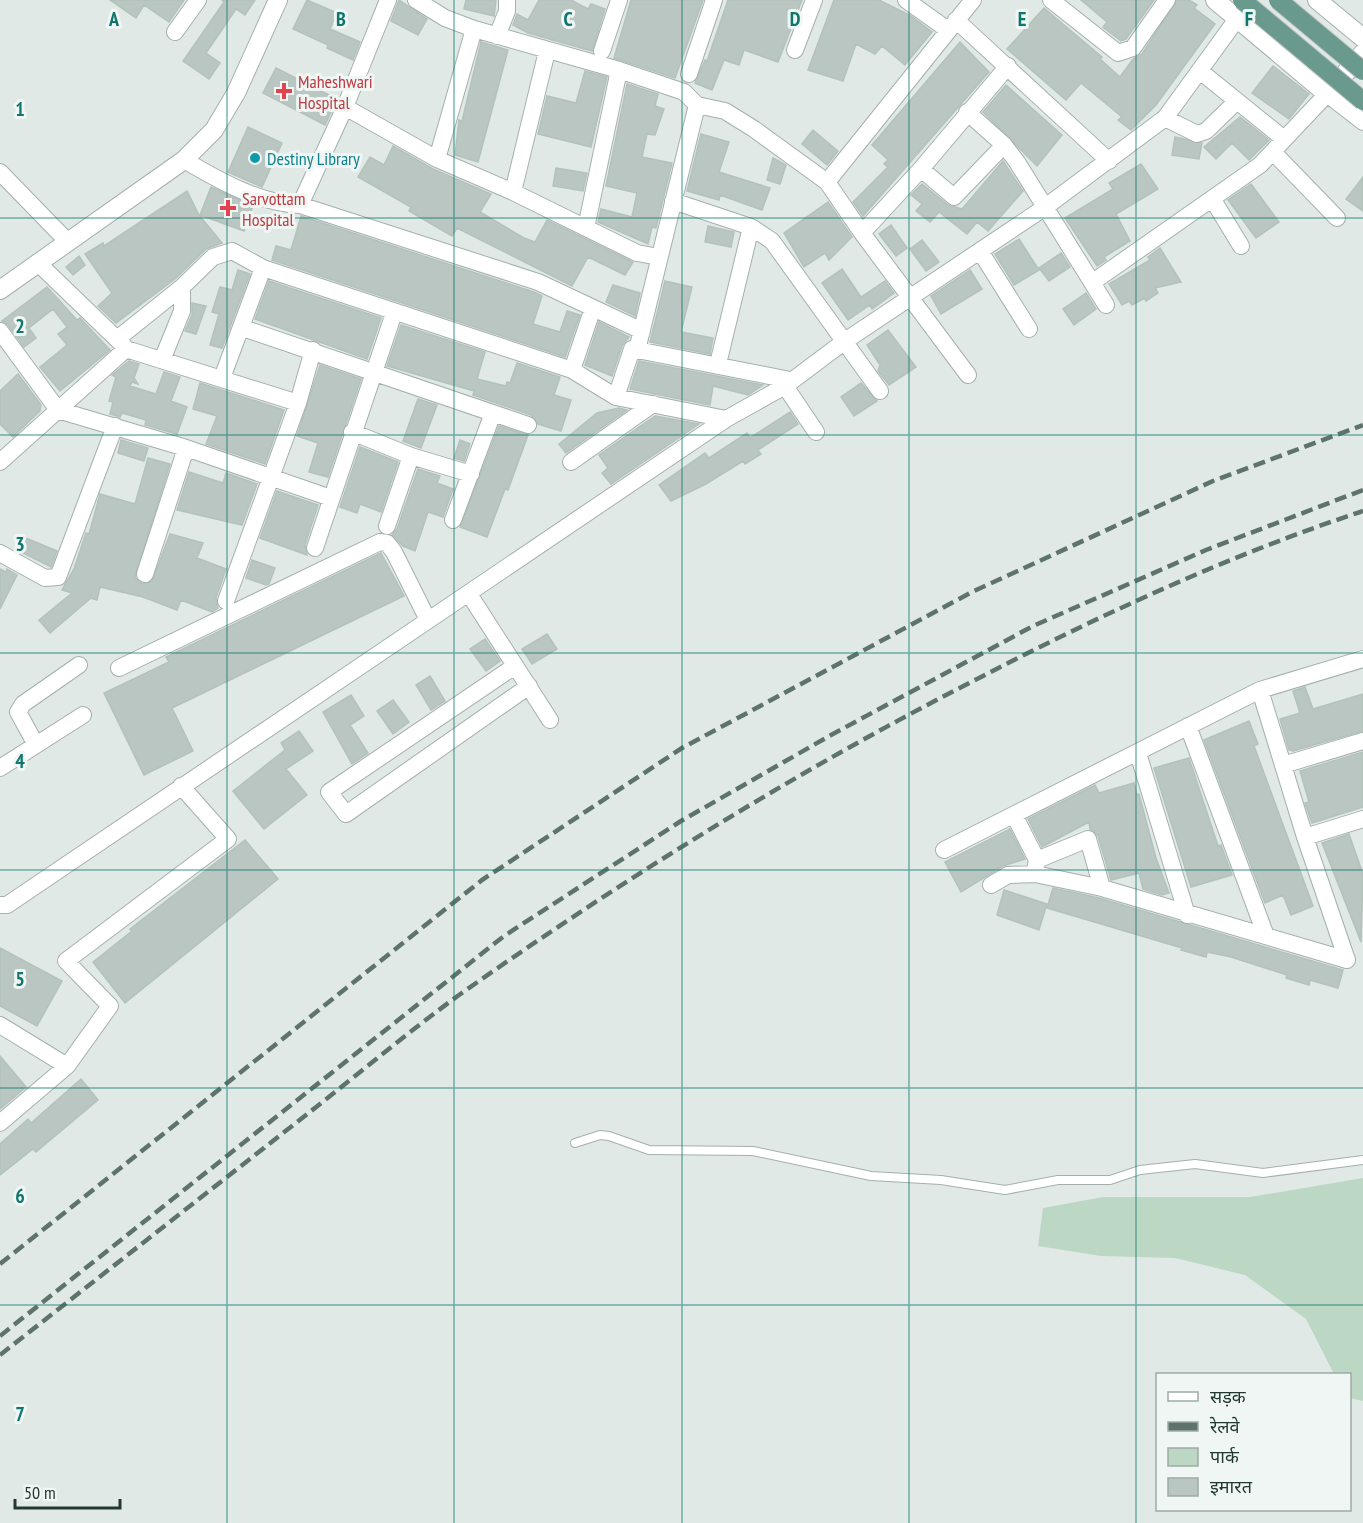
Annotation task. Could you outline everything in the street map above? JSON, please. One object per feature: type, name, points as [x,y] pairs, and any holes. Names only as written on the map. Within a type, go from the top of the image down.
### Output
[{"type":"main road","points":[[1242,0],[1363,101]]},
{"type":"main road","points":[[1278,0],[1363,70]]},
{"type":"street","points":[[175,32],[198,0]]},
{"type":"street","points":[[0,290],[184,160],[214,130],[225,112],[278,0]]},
{"type":"street","points":[[300,205],[345,107],[388,0]]},
{"type":"street","points":[[416,0],[446,18],[474,29],[619,70],[684,92],[697,105],[725,111],[754,129],[828,182],[909,298],[968,375]]},
{"type":"street","points":[[497,36],[507,11],[507,0]]},
{"type":"street","points":[[602,51],[619,0]]},
{"type":"street","points":[[689,74],[714,0]]},
{"type":"street","points":[[795,50],[814,0]]},
{"type":"street","points":[[906,0],[952,25],[1008,66],[1109,161]]},
{"type":"street","points":[[828,182],[973,0]]},
{"type":"street","points":[[1051,0],[1118,53],[1133,48],[1167,0]]},
{"type":"street","points":[[1215,0],[1363,122]]},
{"type":"street","points":[[1317,0],[1363,38]]},
{"type":"street","points":[[0,905],[7,905],[726,419],[788,383],[844,341],[1044,208],[1165,118],[1237,19]]},
{"type":"street","points":[[437,159],[474,29]]},
{"type":"street","points":[[513,192],[547,51]]},
{"type":"street","points":[[1093,282],[1260,165],[1363,53]]},
{"type":"street","points":[[862,233],[921,169],[1008,66]]},
{"type":"street","points":[[586,228],[619,70]]},
{"type":"street","points":[[1200,71],[1237,101],[1279,145],[1337,218]]},
{"type":"street","points":[[1165,118],[1197,134],[1206,131],[1237,101]]},
{"type":"street","points":[[637,350],[697,105]]},
{"type":"street","points":[[345,107],[437,159],[513,192],[637,253],[659,257]]},
{"type":"street","points":[[967,112],[1004,145],[1106,305]]},
{"type":"street","points":[[921,169],[954,197],[1004,145]]},
{"type":"street","points":[[184,160],[231,186],[278,204],[300,205],[538,282],[642,331]]},
{"type":"street","points":[[0,172],[67,241]]},
{"type":"street","points":[[1213,200],[1240,246]]},
{"type":"street","points":[[673,201],[751,227],[772,241],[880,391]]},
{"type":"street","points":[[718,364],[751,227]]},
{"type":"street","points":[[0,462],[58,410],[122,344],[213,257],[232,251],[263,268],[572,370],[616,397],[726,419]]},
{"type":"street","points":[[980,251],[1029,329]]},
{"type":"street","points":[[38,263],[90,317],[122,344],[162,360],[298,403]]},
{"type":"street","points":[[222,378],[243,328],[263,268]]},
{"type":"street","points":[[162,360],[182,311],[182,287]]},
{"type":"street","points":[[572,370],[593,308]]},
{"type":"street","points":[[315,548],[352,432],[394,313]]},
{"type":"street","points":[[243,328],[314,350],[528,425]]},
{"type":"street","points":[[0,331],[58,410],[186,448],[331,498]]},
{"type":"street","points":[[616,397],[632,349],[718,364],[788,383],[816,432]]},
{"type":"street","points":[[226,601],[298,403],[314,350]]},
{"type":"street","points":[[571,462],[653,404]]},
{"type":"street","points":[[453,520],[493,413]]},
{"type":"street","points":[[0,553],[45,578],[58,577],[115,426]]},
{"type":"street","points":[[352,432],[411,456],[471,474]]},
{"type":"street","points":[[145,574],[186,448]]},
{"type":"street","points":[[387,526],[411,456]]},
{"type":"street","points":[[119,668],[380,542],[387,543],[394,552],[428,620]]},
{"type":"street","points":[[469,594],[550,720]]},
{"type":"street","points":[[944,850],[1260,690],[1363,658]]},
{"type":"street","points":[[36,746],[18,712],[23,704],[79,665]]},
{"type":"street","points":[[515,666],[329,792],[346,814],[529,686]]},
{"type":"street","points":[[1014,815],[1036,867],[1187,915],[1347,960],[1305,837],[1260,690]]},
{"type":"street","points":[[0,768],[83,716]]},
{"type":"street","points":[[1188,726],[1266,936]]},
{"type":"street","points":[[1283,765],[1363,741]]},
{"type":"street","points":[[1138,753],[1187,915]]},
{"type":"street","points":[[0,1123],[67,1066],[110,1006],[66,961],[228,839],[181,786]]},
{"type":"street","points":[[1305,837],[1363,819]]},
{"type":"street","points":[[991,885],[1008,875],[1036,867],[1088,839],[1102,888]]},
{"type":"street","points":[[0,1025],[67,1066]]},
{"type":"lane","points":[[575,1143],[600,1135],[649,1150],[753,1151],[871,1176],[941,1180],[1005,1190],[1058,1180],[1110,1180],[1140,1170],[1195,1164],[1263,1173],[1363,1160]]},
{"type":"green space","points":[[1363,1178],[1363,1401],[1351,1398],[1351,1373],[1333,1373],[1306,1319],[1245,1275],[1175,1258],[1101,1256],[1038,1246],[1043,1208],[1103,1197],[1250,1197]]},
{"type":"building","points":[[110,0],[184,0],[169,22],[144,5],[136,18]]},
{"type":"building","points":[[222,0],[255,0],[245,15],[236,9],[206,53],[220,63],[209,79],[183,61],[224,2]]},
{"type":"building","points":[[307,0],[337,13],[330,29],[360,42],[353,60],[327,48],[328,45],[293,29]]},
{"type":"building","points":[[399,0],[427,19],[418,35],[391,21]]},
{"type":"building","points":[[466,0],[496,0],[494,16],[464,9]]},
{"type":"building","points":[[539,0],[571,0],[588,9],[591,4],[605,9],[592,51],[528,33],[513,25],[517,14],[528,20]]},
{"type":"building","points":[[631,0],[703,0],[675,78],[614,58]]},
{"type":"building","points":[[728,0],[802,0],[778,62],[744,50],[739,65],[724,60],[712,90],[695,83],[705,60],[707,61]]},
{"type":"building","points":[[834,0],[879,0],[911,16],[932,32],[905,65],[882,46],[875,54],[856,44],[843,81],[808,70]]},
{"type":"building","points":[[1081,0],[1154,0],[1126,39],[1121,41],[1103,27],[1107,22]]},
{"type":"building","points":[[1177,0],[1189,0],[1197,5],[1194,8],[1215,24],[1156,105],[1131,130],[1118,120],[1122,117],[1081,83],[1066,100],[1007,49],[1044,8],[1102,57],[1100,59],[1120,77],[1133,59],[1142,54]]},
{"type":"building","points":[[481,42],[508,50],[478,162],[455,155],[459,120],[462,121]]},
{"type":"building","points":[[960,42],[989,72],[863,216],[853,202],[888,167],[884,164],[888,160],[872,145]]},
{"type":"building","points":[[1273,66],[1309,94],[1289,119],[1252,93]]},
{"type":"building","points":[[276,68],[337,99],[325,125],[263,93]]},
{"type":"building","points":[[585,71],[607,77],[591,147],[538,134],[547,96],[576,103]]},
{"type":"building","points":[[627,84],[658,94],[655,106],[664,109],[655,135],[647,134],[642,157],[672,163],[656,228],[652,227],[648,244],[598,222],[601,209],[632,217],[637,193],[606,186]]},
{"type":"building","points":[[1006,85],[1062,135],[1037,166],[983,112]]},
{"type":"building","points":[[1240,117],[1269,140],[1249,160],[1232,143],[1216,159],[1204,147]]},
{"type":"building","name":"Destiny Library","points":[[248,127],[282,143],[262,187],[228,172]]},
{"type":"building","points":[[813,130],[838,151],[827,165],[802,144]]},
{"type":"building","points":[[701,134],[729,142],[719,172],[770,188],[762,210],[720,195],[719,200],[687,191]]},
{"type":"building","points":[[1175,137],[1202,143],[1199,159],[1172,155]]},
{"type":"building","points":[[393,146],[433,169],[491,194],[480,212],[524,238],[535,242],[547,220],[633,262],[625,275],[588,257],[572,286],[457,228],[452,236],[409,211],[411,207],[358,177],[370,157],[384,165]]},
{"type":"building","points":[[773,158],[786,165],[780,184],[767,180]]},
{"type":"building","points":[[1003,161],[1023,191],[988,231],[977,222],[967,234],[939,212],[930,222],[916,211],[922,204],[911,195],[922,184],[948,205],[962,209]]},
{"type":"building","points":[[1141,164],[1158,189],[1116,214],[1130,241],[1104,257],[1106,260],[1097,266],[1065,218],[1113,189],[1109,183]]},
{"type":"building","points":[[556,168],[587,173],[583,191],[553,186]]},
{"type":"building","points":[[1363,177],[1363,211],[1346,199]]},
{"type":"building","points":[[1251,184],[1279,222],[1256,238],[1228,200]]},
{"type":"building","points":[[211,187],[253,206],[244,231],[200,215]]},
{"type":"building","points":[[187,191],[199,215],[222,243],[206,249],[175,279],[116,323],[98,306],[112,293],[85,254],[103,243],[104,246]]},
{"type":"building","points":[[828,202],[852,237],[829,260],[825,253],[804,267],[784,233]]},
{"type":"building","points":[[301,216],[534,292],[542,296],[533,324],[560,332],[567,311],[580,315],[565,357],[272,260],[276,246],[291,250]]},
{"type":"building","points":[[891,225],[907,248],[896,256],[879,234]]},
{"type":"building","points":[[708,226],[734,232],[731,247],[705,242]]},
{"type":"building","points":[[1019,239],[1039,270],[1014,285],[995,254]]},
{"type":"building","points":[[922,240],[939,262],[926,271],[910,249]]},
{"type":"building","points":[[1160,248],[1181,282],[1155,288],[1158,293],[1146,301],[1145,298],[1132,305],[1129,301],[1122,305],[1109,284],[1150,260],[1148,257]]},
{"type":"building","points":[[1061,253],[1070,267],[1049,281],[1039,268]]},
{"type":"building","points":[[79,256],[85,265],[73,275],[66,267]]},
{"type":"building","points":[[842,269],[861,297],[885,281],[894,293],[872,309],[870,305],[848,320],[822,283]]},
{"type":"building","points":[[238,270],[250,274],[222,348],[210,345],[219,314],[212,312],[220,287],[232,290]]},
{"type":"building","points":[[970,270],[982,289],[941,314],[931,296]]},
{"type":"building","points":[[269,281],[381,318],[367,359],[255,319]]},
{"type":"building","points":[[665,281],[692,287],[681,332],[713,338],[710,354],[650,342]]},
{"type":"building","points":[[613,285],[640,293],[635,316],[606,302]]},
{"type":"building","points":[[47,287],[77,320],[80,318],[110,350],[60,391],[40,367],[67,345],[58,334],[67,327],[53,309],[29,328],[36,338],[24,347],[8,325],[2,321]]},
{"type":"building","points":[[1086,293],[1096,309],[1074,325],[1063,309]]},
{"type":"building","points":[[192,303],[206,306],[196,334],[185,331],[192,315]]},
{"type":"building","points":[[599,322],[629,337],[622,346],[612,376],[585,365]]},
{"type":"building","points":[[401,325],[485,352],[477,379],[506,386],[507,382],[510,383],[517,363],[560,377],[554,395],[571,400],[561,431],[538,424],[531,415],[473,395],[474,391],[387,366]]},
{"type":"building","points":[[888,330],[916,367],[889,385],[878,371],[880,365],[867,345]]},
{"type":"building","points":[[129,361],[139,364],[134,378],[138,384],[132,382],[130,386],[156,394],[164,372],[180,377],[171,401],[187,407],[177,434],[145,425],[146,420],[122,413],[120,417],[110,414],[113,402],[109,401],[116,377],[112,375]]},
{"type":"building","points":[[639,361],[763,385],[748,395],[713,386],[710,405],[630,389]]},
{"type":"building","points":[[320,365],[361,379],[328,477],[309,472],[318,443],[297,436]]},
{"type":"building","points":[[18,374],[41,405],[40,411],[13,437],[0,424],[0,391]]},
{"type":"building","points":[[200,383],[284,410],[265,464],[206,444],[217,416],[193,409]]},
{"type":"building","points":[[861,383],[877,401],[854,416],[841,397]]},
{"type":"building","points":[[418,399],[437,405],[421,448],[403,441]]},
{"type":"building","points":[[619,408],[627,410],[566,453],[559,444],[597,413]]},
{"type":"building","points":[[790,412],[798,424],[758,450],[761,454],[745,464],[743,461],[706,484],[671,501],[659,485],[705,453],[709,458],[747,433],[750,438]]},
{"type":"building","points":[[655,416],[699,424],[611,484],[602,473],[608,468],[599,455]]},
{"type":"building","points":[[499,426],[528,435],[508,490],[505,489],[487,537],[460,527]]},
{"type":"building","points":[[121,440],[148,448],[144,461],[118,453]]},
{"type":"building","points":[[460,440],[470,444],[464,461],[454,458]]},
{"type":"building","points":[[360,447],[398,462],[381,512],[360,504],[357,513],[340,507]]},
{"type":"building","points":[[148,458],[170,464],[135,577],[142,584],[152,581],[170,534],[203,543],[197,558],[226,569],[216,598],[218,608],[212,612],[181,600],[177,610],[143,597],[100,587],[97,600],[91,598],[50,633],[39,620],[72,593],[62,590],[74,569],[86,533],[89,534],[100,494],[135,504]]},
{"type":"building","points":[[418,469],[440,476],[437,483],[453,489],[443,517],[428,512],[415,551],[403,546],[392,535],[397,529]]},
{"type":"building","points":[[189,472],[223,483],[226,473],[257,484],[242,525],[177,510]]},
{"type":"building","points":[[277,491],[318,505],[305,545],[307,555],[260,538]]},
{"type":"building","points":[[21,536],[57,551],[51,567],[15,549]]},
{"type":"building","points":[[381,553],[404,596],[172,708],[193,751],[144,775],[104,693],[169,662],[166,657]]},
{"type":"building","points":[[252,560],[275,568],[269,584],[246,578]]},
{"type":"building","points":[[0,569],[6,572],[7,569],[17,575],[0,609]]},
{"type":"building","points":[[547,634],[557,649],[532,664],[522,649]]},
{"type":"building","points":[[485,639],[500,661],[486,671],[470,649]]},
{"type":"building","points":[[430,676],[445,701],[431,710],[416,685]]},
{"type":"building","points":[[1305,687],[1313,709],[1363,694],[1363,731],[1293,751],[1289,750],[1280,719],[1300,713],[1293,691]]},
{"type":"building","points":[[351,695],[364,716],[350,725],[368,753],[352,764],[323,712]]},
{"type":"building","points":[[393,700],[409,722],[393,734],[377,711]]},
{"type":"building","points":[[1249,721],[1258,744],[1254,746],[1313,906],[1291,915],[1283,895],[1265,903],[1204,740]]},
{"type":"building","points":[[299,731],[313,751],[286,769],[307,795],[264,829],[233,791],[285,750],[281,743]]},
{"type":"building","points":[[1363,752],[1363,807],[1312,823],[1305,803],[1309,802],[1300,771]]},
{"type":"building","points":[[1189,758],[1218,846],[1221,845],[1232,875],[1191,887],[1154,768]]},
{"type":"building","points":[[1134,783],[1169,893],[1162,895],[1143,889],[1139,873],[1111,880],[1098,836],[1090,829],[1089,822],[1042,847],[1028,819],[1095,785],[1099,793]]},
{"type":"building","points":[[1010,829],[1025,859],[1003,866],[961,892],[945,862]]},
{"type":"building","points":[[1349,834],[1363,874],[1361,942],[1322,843]]},
{"type":"building","points":[[245,840],[278,879],[125,1003],[93,962],[132,931],[130,929]]},
{"type":"building","points":[[1053,888],[1099,898],[1343,970],[1338,988],[1310,980],[1309,985],[1286,978],[1287,975],[1231,957],[1207,952],[1206,957],[1047,908]]},
{"type":"building","points":[[1004,890],[1047,904],[1039,930],[997,915]]},
{"type":"building","points":[[0,948],[62,981],[37,1026],[0,1006]]},
{"type":"building","points":[[0,1056],[26,1087],[0,1109]]},
{"type":"building","points":[[81,1079],[98,1100],[36,1152],[33,1149],[0,1175],[0,1144],[28,1119],[31,1123]]},
{"type":"railway","points":[[0,1264],[482,880],[682,748],[972,592],[1213,481],[1363,425]]},
{"type":"railway","points":[[0,1336],[504,936],[681,821],[831,735],[1033,626],[1206,550],[1363,490]]},
{"type":"railway","points":[[0,1355],[459,995],[648,868],[843,751],[1024,655],[1215,566],[1363,511]]},
{"type":"place","name":"Maheshwari Hospital","points":[[284,91]]},
{"type":"place","name":"Destiny Library","points":[[255,158]]},
{"type":"place","name":"Sarvottam Hospital","points":[[228,208]]}]
